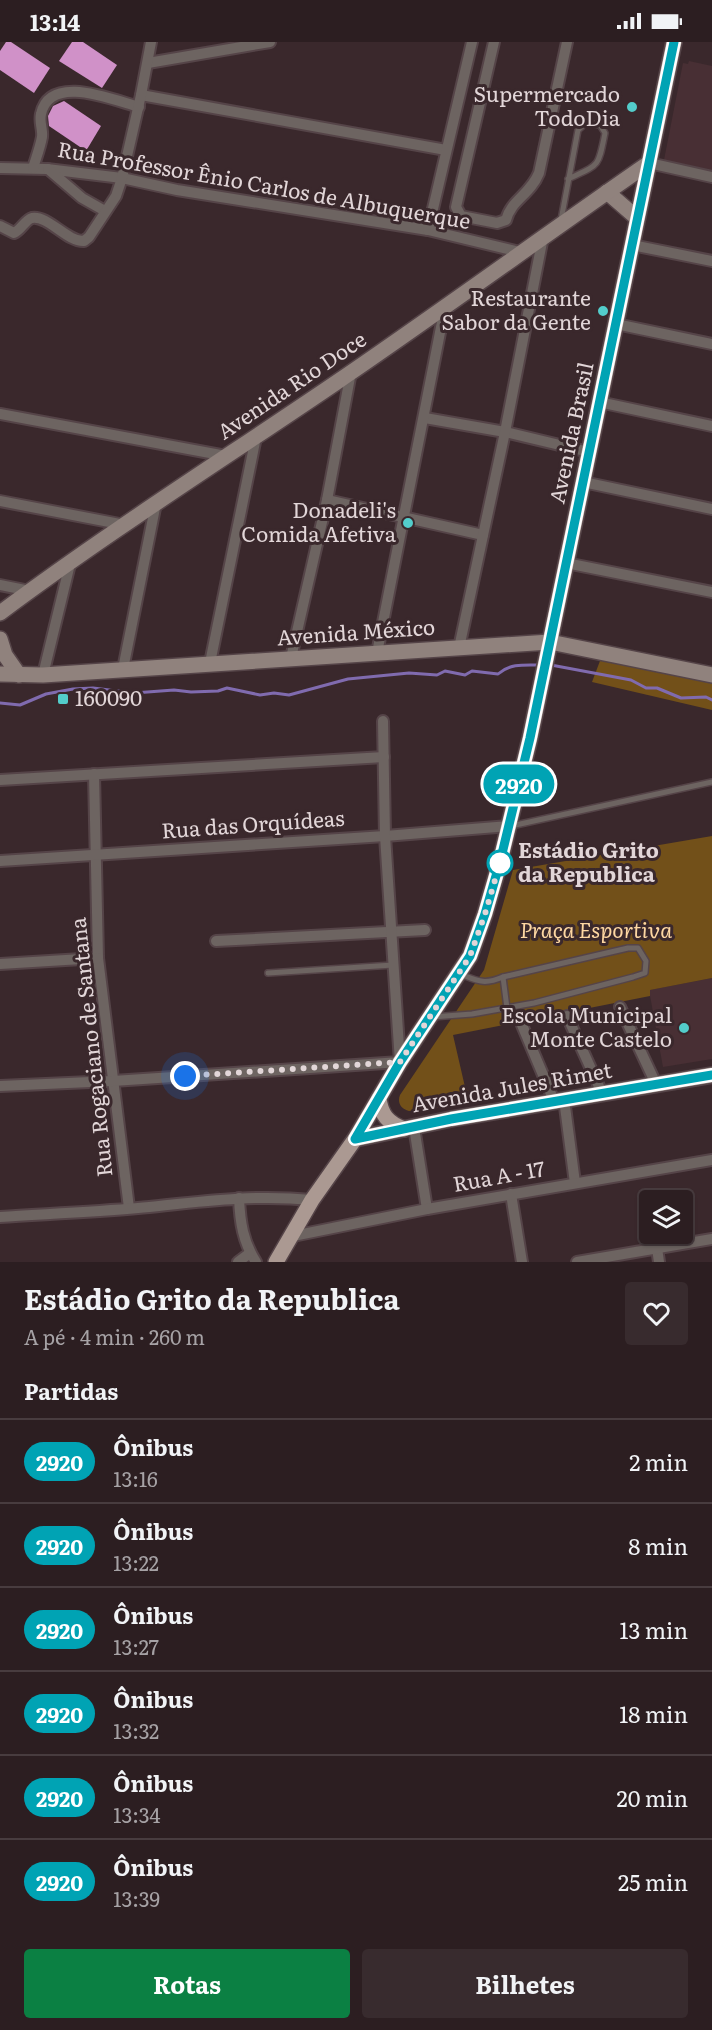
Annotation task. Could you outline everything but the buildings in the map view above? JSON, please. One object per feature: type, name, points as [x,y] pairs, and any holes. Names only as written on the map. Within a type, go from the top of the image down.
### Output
[{"type":"main road","name":"Avenida Brasil","points":[[276,1262],[312,1200],[355,1139],[400,1062],[470,956],[485,914],[509,826],[542,681],[674,42]]},
{"type":"main road","points":[[379,1098],[380,1109],[386,1118],[394,1125],[409,1128]]},
{"type":"street","points":[[0,225],[14,233],[18,232],[28,220],[34,218],[41,219],[76,240],[84,241],[89,237],[116,196],[122,178],[139,107],[151,42]]},
{"type":"street","points":[[148,63],[270,42]]},
{"type":"street","points":[[428,230],[472,42]]},
{"type":"street","points":[[494,42],[456,207],[461,216],[497,223],[506,220],[510,208],[530,190],[538,173],[567,42]]},
{"type":"street","points":[[33,168],[42,137],[41,112],[48,100],[55,94],[78,92],[139,107]]},
{"type":"street","points":[[141,95],[446,150]]},
{"type":"street","points":[[649,163],[712,177]]},
{"type":"street","name":"Avenida Rio Doce","points":[[3,612],[156,503],[351,372],[649,163]]},
{"type":"street","name":"Rua Professor Ênio Carlos de Albuquerque","points":[[0,168],[47,169],[122,178],[177,190],[428,230],[520,252]]},
{"type":"street","points":[[47,169],[82,198],[105,211]]},
{"type":"street","points":[[607,192],[637,218]]},
{"type":"street","points":[[459,648],[505,432],[543,237]]},
{"type":"street","points":[[632,245],[712,261]]},
{"type":"street","points":[[377,653],[445,307]]},
{"type":"street","points":[[616,324],[712,344]]},
{"type":"street","points":[[291,658],[327,500],[351,372]]},
{"type":"street","points":[[599,402],[712,426]]},
{"type":"street","points":[[0,414],[226,456]]},
{"type":"street","points":[[425,418],[505,432],[589,452]]},
{"type":"street","points":[[210,663],[256,437]]},
{"type":"street","points":[[583,482],[712,509]]},
{"type":"street","points":[[327,500],[483,535]]},
{"type":"street","points":[[0,501],[125,525]]},
{"type":"street","points":[[123,669],[156,503]]},
{"type":"street","points":[[566,563],[712,592]]},
{"type":"street","points":[[43,675],[70,564]]},
{"type":"street","points":[[0,585],[30,591]]},
{"type":"street","points":[[0,639],[5,655],[19,675]]},
{"type":"street","name":"Avenida México","points":[[0,674],[43,675],[459,648],[548,649],[712,675]]},
{"type":"street","points":[[0,1086],[400,1062],[385,836],[383,721]]},
{"type":"street","points":[[0,780],[384,757]]},
{"type":"street","name":"Rua Rogaciano de Santana","points":[[94,774],[98,958],[129,1208]]},
{"type":"street","name":"Rua das Orquídeas","points":[[0,861],[509,826]]},
{"type":"street","points":[[216,941],[425,930]]},
{"type":"street","points":[[0,964],[98,958]]},
{"type":"street","points":[[620,1007],[656,1084]]},
{"type":"street","points":[[567,1016],[602,1093]]},
{"type":"street","points":[[522,1025],[559,1100],[575,1183]]},
{"type":"street","name":"Avenida Jules Rimet","points":[[355,1139],[559,1100],[712,1075]]},
{"type":"street","points":[[409,1128],[427,1209]]},
{"type":"street","name":"Rua A - 17","points":[[293,1236],[427,1209],[712,1160]]},
{"type":"street","points":[[511,1194],[522,1262]]},
{"type":"street","points":[[0,1217],[270,1196],[312,1200]]},
{"type":"street","points":[[238,1262],[253,1257],[245,1244],[239,1218],[239,1198]]},
{"type":"street","points":[[579,1262],[712,1239]]},
{"type":"street","points":[[657,1248],[659,1262]]},
{"type":"lane","points":[[560,224],[568,179],[578,130],[586,123],[600,125],[605,133],[600,160],[592,168],[568,179]]},
{"type":"lane","points":[[509,826],[712,782]]},
{"type":"lane","points":[[430,1017],[472,1014],[534,1003],[633,977],[645,972],[646,961],[638,948],[628,948],[490,982],[459,974]]},
{"type":"lane","points":[[268,973],[393,965]]},
{"type":"lane","points":[[503,977],[507,1008]]},
{"type":"shaded area","points":[[689,61],[712,66],[712,170],[664,160],[683,63],[688,64]]},
{"type":"shaded area","name":"Escola Municipal Monte Castelo","points":[[712,978],[712,1059],[663,1067],[649,990]]},
{"type":"green space","points":[[603,653],[712,677],[712,710],[592,682]]},
{"type":"green space","name":"Praça Esportiva","points":[[712,836],[712,978],[650,990],[650,996],[453,1035],[465,1087],[478,1101],[463,1105],[409,1111],[402,1107],[399,1103],[400,1095],[484,970],[513,870]]},
{"type":"waterway","points":[[0,703],[20,705],[46,694],[93,688],[134,693],[174,690],[218,691],[227,688],[260,695],[274,693],[289,695],[348,679],[409,673],[437,675],[445,671],[465,675],[472,671],[498,674],[513,666],[541,665]]},
{"type":"waterway","points":[[551,665],[631,680],[646,688],[657,688],[681,698],[706,697],[712,700]]},
{"type":"bus line","name":"2920","points":[[674,42],[522,775],[485,914],[470,956],[400,1062],[355,1139],[451,1119],[712,1075]]},
{"type":"place","name":"Supermercado TodoDia","points":[[632,107]]},
{"type":"place","name":"Restaurante Sabor da Gente","points":[[603,311]]},
{"type":"place","name":"Donadeli's Comida Afetiva","points":[[408,523]]},
{"type":"place","name":"160090","points":[[63,699]]},
{"type":"place","name":"Estádio Grito da Republica","points":[[500,863]]},
{"type":"place","name":"Escola Municipal Monte Castelo","points":[[684,1028]]},
{"type":"route","points":[[185,1076],[400,1062],[470,956],[500,863]]}]
